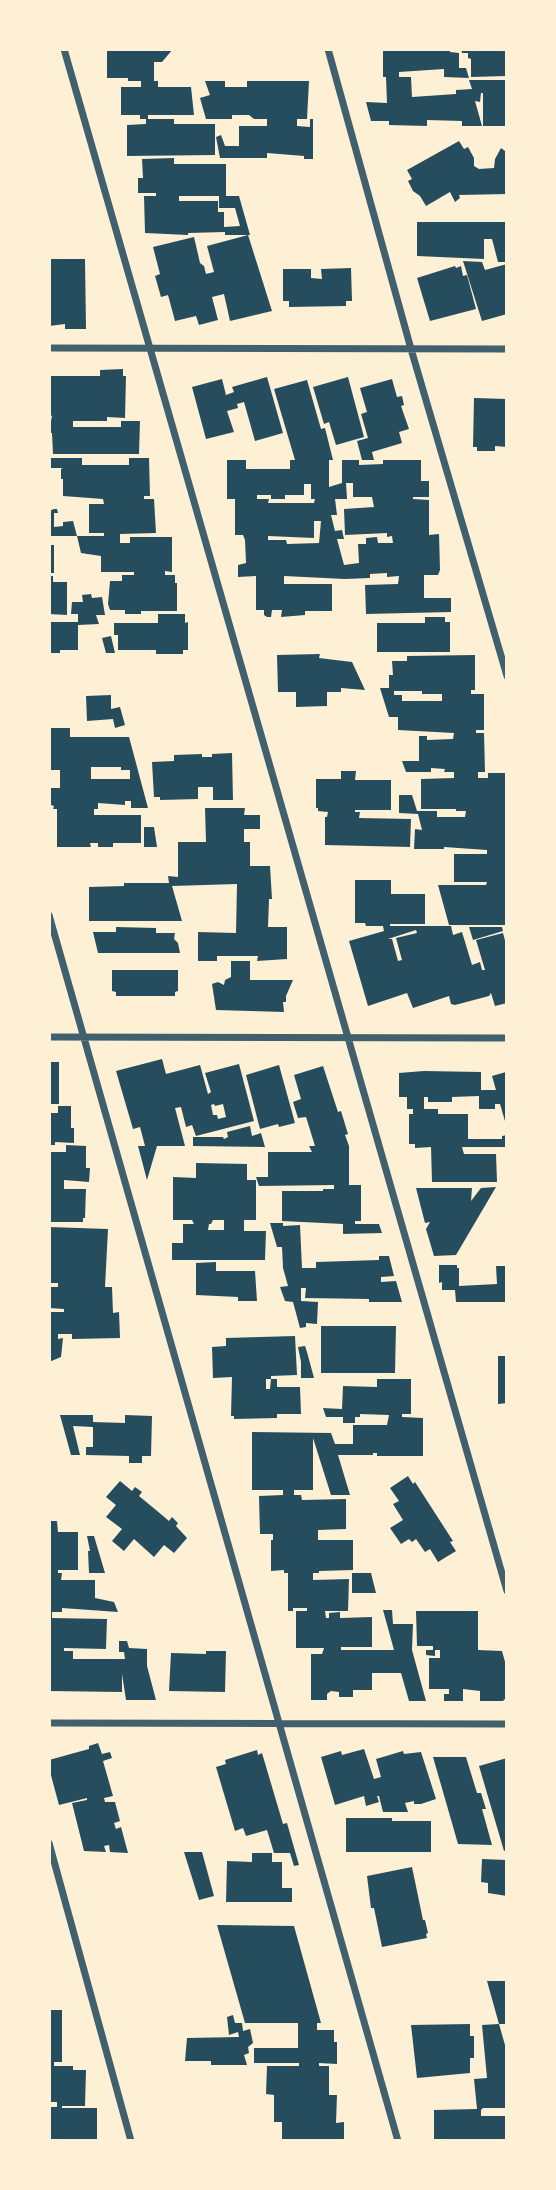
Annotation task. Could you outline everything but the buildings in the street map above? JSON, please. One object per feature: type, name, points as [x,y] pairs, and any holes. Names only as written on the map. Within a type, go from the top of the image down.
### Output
[{"type":"street","points":[[64,49],[507,1591]]},
{"type":"street","points":[[328,49],[411,349],[507,676]]},
{"type":"street","points":[[49,348],[507,349]]},
{"type":"street","points":[[49,915],[398,2141]]},
{"type":"street","points":[[49,1037],[507,1038]]},
{"type":"street","points":[[49,1723],[507,1724]]},
{"type":"street","points":[[49,1843],[131,2141]]}]
